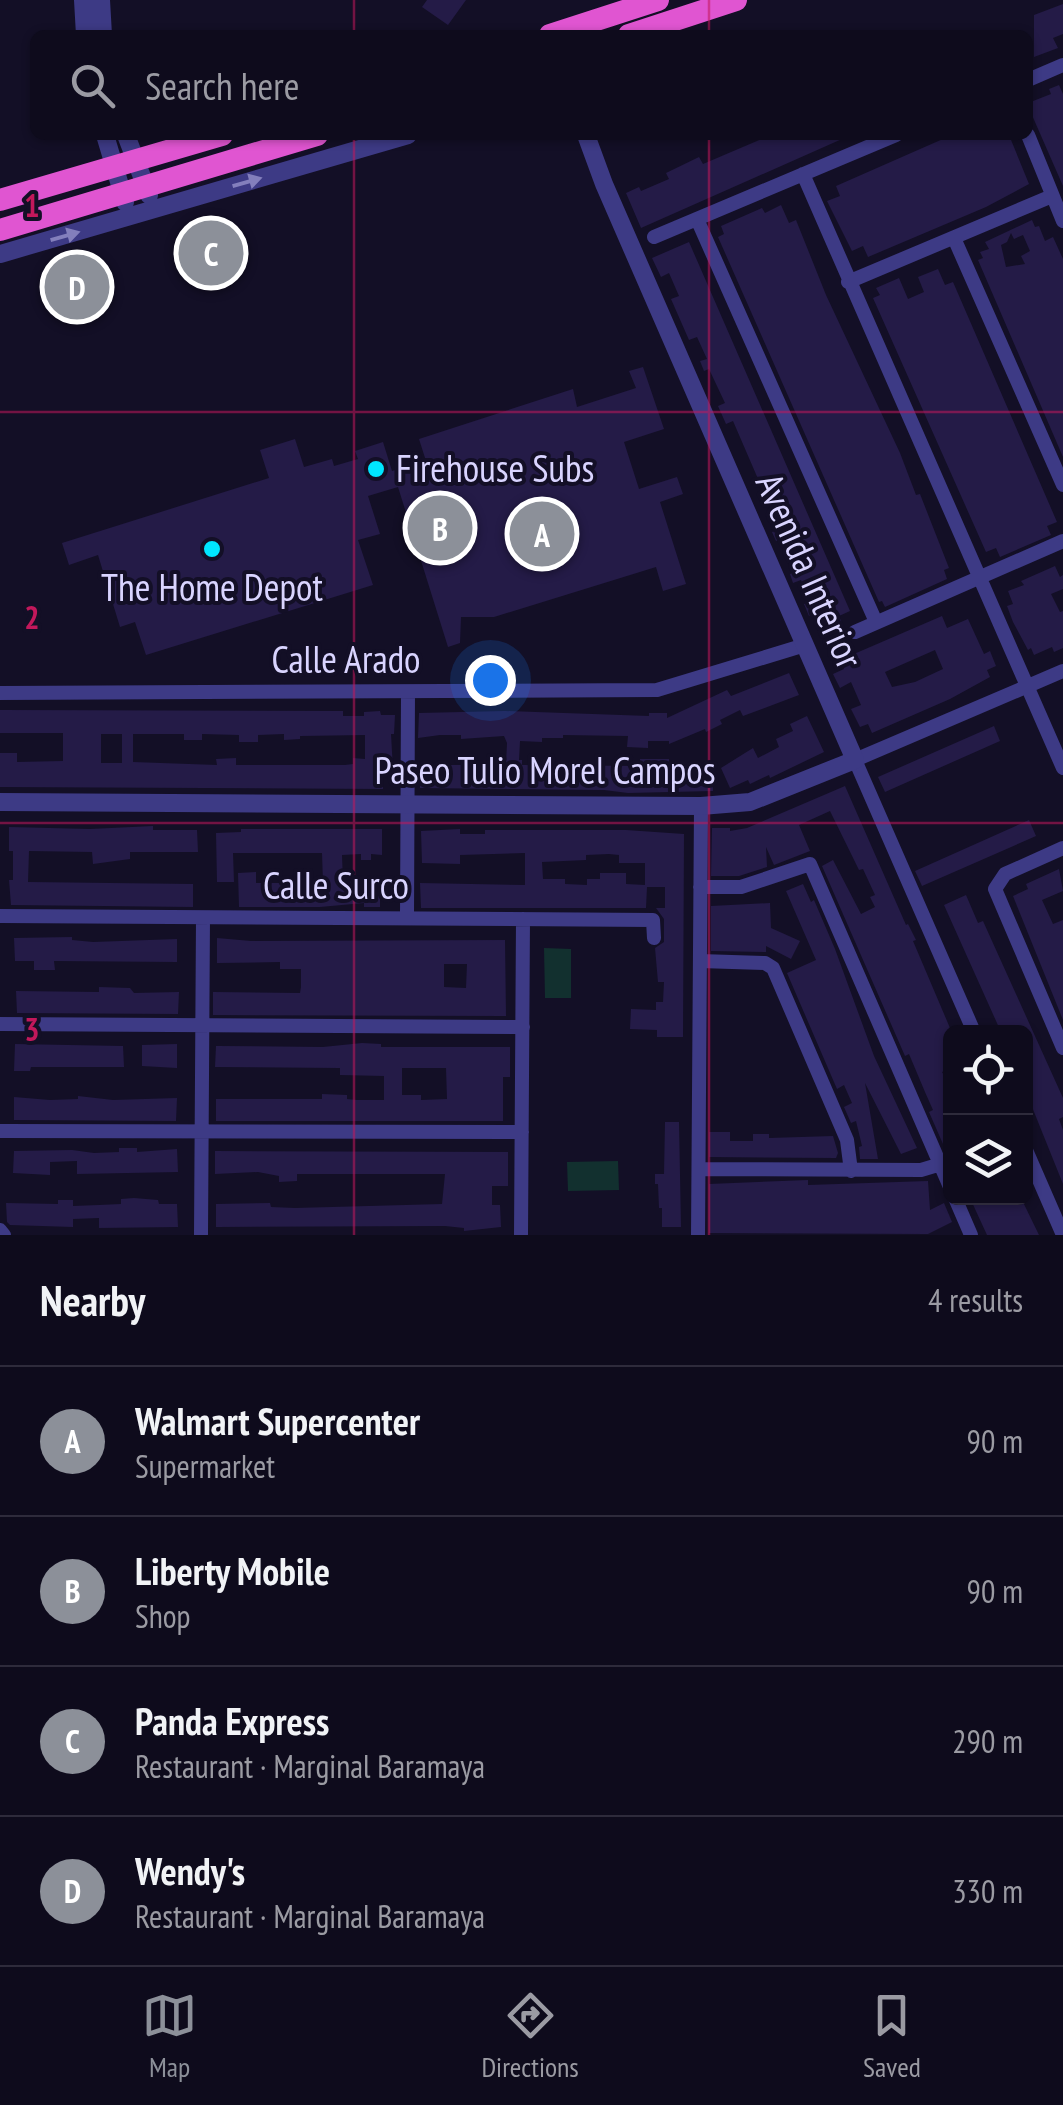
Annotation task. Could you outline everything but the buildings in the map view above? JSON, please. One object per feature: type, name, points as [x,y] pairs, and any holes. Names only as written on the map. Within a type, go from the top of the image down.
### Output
[{"type":"highway","points":[[565,30],[658,0]]},
{"type":"highway","points":[[644,30],[740,0]]},
{"type":"highway","points":[[688,30],[740,0]]},
{"type":"highway","points":[[0,200],[205,140]]},
{"type":"highway","points":[[0,230],[126,206],[304,140]]},
{"type":"street","points":[[84,0],[86,30]]},
{"type":"street","points":[[101,0],[104,30]]},
{"type":"street","points":[[1033,78],[1063,65]]},
{"type":"street","points":[[108,140],[150,198],[388,140]]},
{"type":"street","points":[[0,254],[126,206],[126,140]]},
{"type":"street","name":"Avenida Interior","points":[[588,140],[971,1025]]},
{"type":"street","points":[[654,237],[884,140]]},
{"type":"street","points":[[1030,140],[1063,221]]},
{"type":"street","points":[[803,174],[1063,768]]},
{"type":"street","points":[[848,282],[1052,196]]},
{"type":"street","points":[[697,219],[876,622]]},
{"type":"street","points":[[954,238],[1063,485]]},
{"type":"street","points":[[855,632],[1063,541]]},
{"type":"street","name":"Calle Arado","points":[[0,694],[657,690],[805,644]]},
{"type":"street","name":"Paseo Tulio Morel Campos","points":[[0,802],[700,806],[750,802],[1063,671]]},
{"type":"street","points":[[407,918],[408,693]]},
{"type":"street","points":[[698,1235],[700,806]]},
{"type":"street","points":[[1063,848],[1005,874],[995,889],[1063,1048]]},
{"type":"street","points":[[700,887],[740,887],[810,864],[943,1169]]},
{"type":"street","name":"Calle Surco","points":[[0,916],[654,920],[654,938]]},
{"type":"street","points":[[201,1235],[202,918]]},
{"type":"street","points":[[521,1235],[523,919]]},
{"type":"street","points":[[700,962],[766,962],[773,968],[847,1140],[851,1171]]},
{"type":"street","points":[[0,1024],[523,1027]]},
{"type":"street","points":[[0,1130],[522,1132]]},
{"type":"street","points":[[699,1169],[921,1170],[941,1164]]},
{"type":"street","points":[[1033,1166],[1063,1235]]},
{"type":"street","points":[[958,1205],[968,1234]]},
{"type":"green space","points":[[544,948],[571,949],[571,998],[545,998]]},
{"type":"green space","points":[[618,1161],[619,1190],[568,1191],[567,1162]]},
{"type":"place","name":"Panda Express","points":[[211,253]]},
{"type":"place","name":"Wendy's","points":[[77,287]]},
{"type":"place","name":"Firehouse Subs","points":[[376,469]]},
{"type":"place","name":"Liberty Mobile","points":[[440,528]]},
{"type":"place","name":"Walmart Supercenter","points":[[542,534]]},
{"type":"place","name":"The Home Depot","points":[[212,549]]}]
